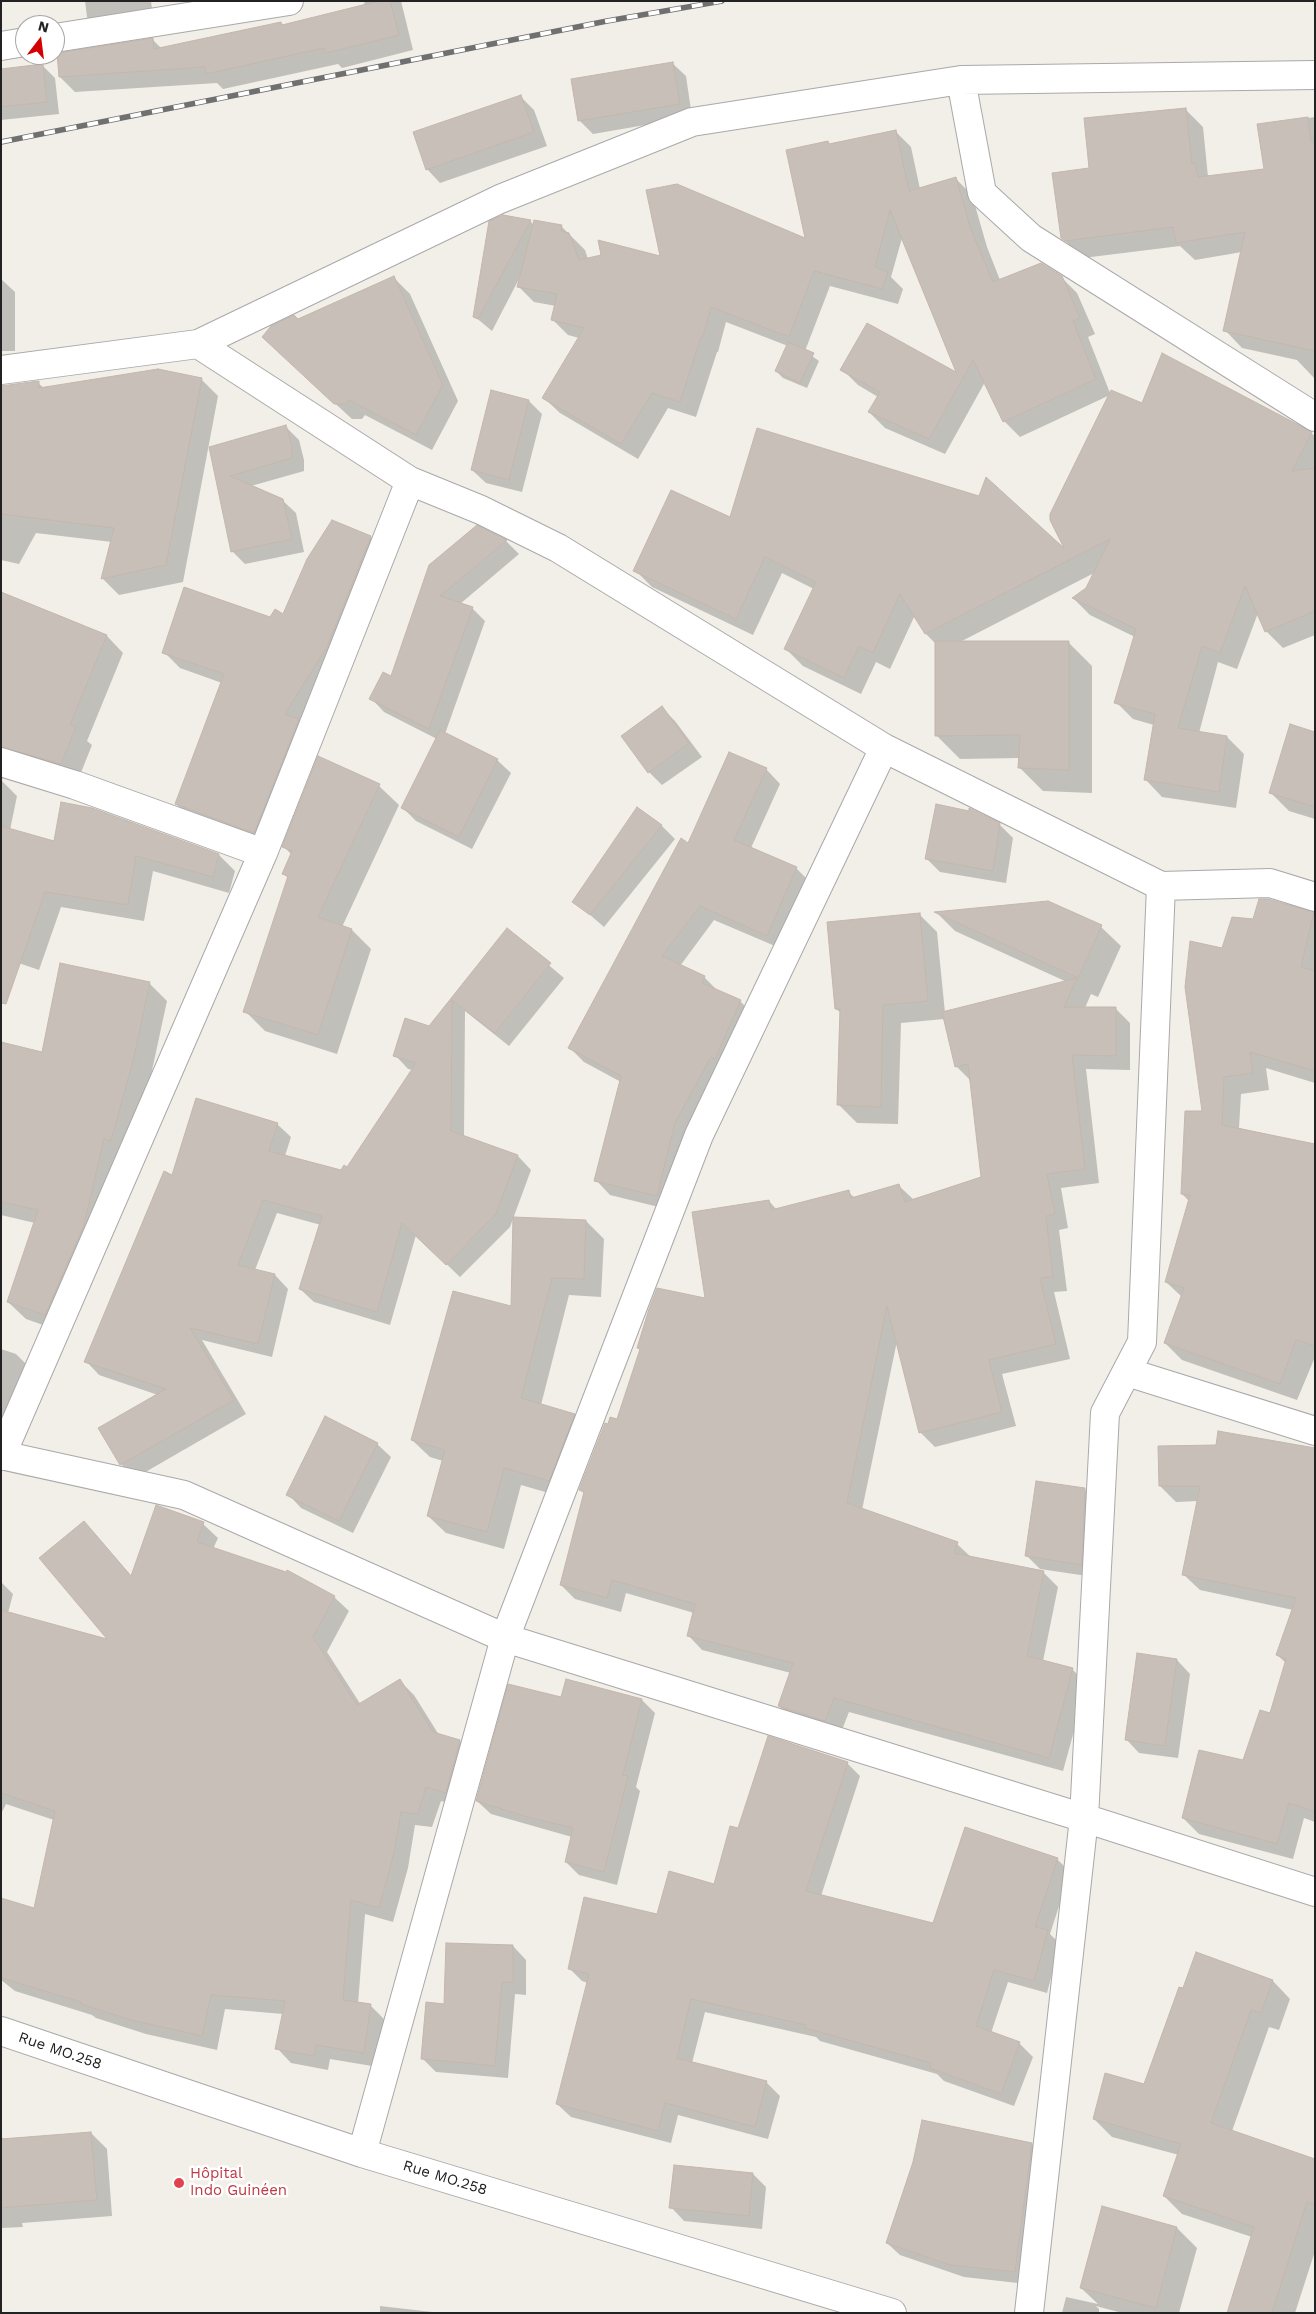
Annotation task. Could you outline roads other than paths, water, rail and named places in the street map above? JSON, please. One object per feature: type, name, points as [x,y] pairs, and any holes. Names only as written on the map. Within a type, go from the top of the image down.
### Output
[{"type":"street","points":[[65,36],[289,1]]},
{"type":"street","points":[[1,46],[15,44]]},
{"type":"street","points":[[1,370],[198,344],[500,199],[692,122],[961,80],[1315,75]]},
{"type":"street","points":[[961,80],[982,193],[1031,238],[1315,417]]},
{"type":"street","points":[[198,344],[410,482],[481,510],[558,548],[884,748],[1161,886],[1270,883],[1315,897]]},
{"type":"street","points":[[410,482],[263,853],[1,1455],[184,1495],[505,1638],[1315,1892]]},
{"type":"street","points":[[362,2153],[505,1638],[699,1135],[884,748]]},
{"type":"street","points":[[1,762],[75,785],[263,853]]},
{"type":"street","points":[[1029,2313],[1084,1818],[1105,1413],[1142,1342],[1161,886]]},
{"type":"street","points":[[1127,1372],[1315,1431]]},
{"type":"street","name":"Rue MO.258","points":[[1,2031],[362,2153],[892,2313]]},
{"type":"railway","points":[[1,142],[607,21],[722,1]]},
{"type":"place","name":"Hôpital Indo Guinéen","points":[[179,2183]]}]
